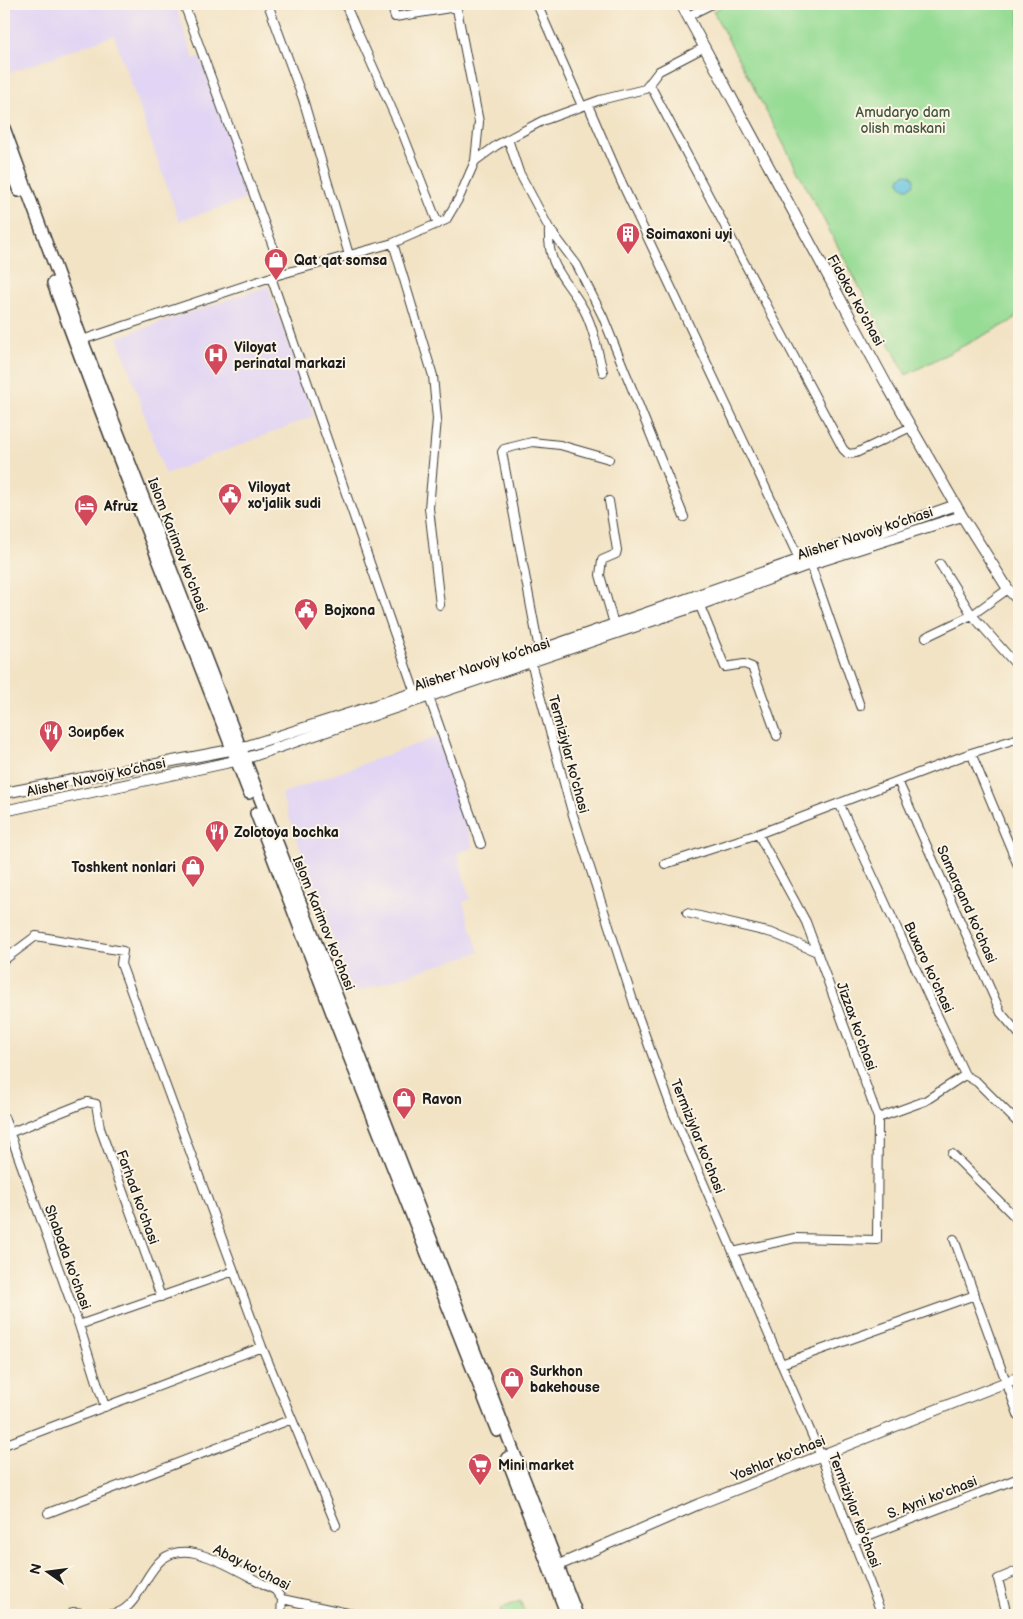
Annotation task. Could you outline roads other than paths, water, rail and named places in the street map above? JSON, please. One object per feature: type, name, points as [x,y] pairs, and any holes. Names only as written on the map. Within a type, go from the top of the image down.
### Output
[{"type":"main road","name":"Fidokor ko'chasi","points":[[681,4],[802,230],[911,427],[962,516],[1008,589],[1019,601]]},
{"type":"main road","name":"Islom Karimov ko'chasi","points":[[4,128],[238,754],[553,1568],[567,1615]]},
{"type":"main road","name":"Islom Karimov ko'chasi","points":[[4,152],[79,355],[238,754]]},
{"type":"main road","name":"Alisher Navoiy ko’chasi","points":[[4,811],[238,754],[698,601],[956,505]]},
{"type":"main road","name":"Alisher Navoiy ko’chasi","points":[[805,562],[962,516]]},
{"type":"main road","name":"Alisher Navoiy ko’chasi","points":[[416,696],[428,697],[614,624],[698,601]]},
{"type":"main road","name":"Alisher Navoiy ko’chasi","points":[[4,793],[238,754]]},
{"type":"main road","name":"Yoshlar ko'chasi","points":[[553,1568],[699,1504],[1019,1376]]},
{"type":"main road","name":"Islom Karimov ko'chasi","points":[[553,1568],[577,1615]]},
{"type":"street","points":[[184,4],[283,274]]},
{"type":"street","points":[[268,4],[302,99],[348,255]]},
{"type":"street","points":[[345,4],[403,134],[438,224]]},
{"type":"street","points":[[82,340],[271,277],[393,244],[446,220],[459,198],[474,161],[479,122],[456,5],[394,17],[391,4]]},
{"type":"street","points":[[537,4],[805,562],[860,706]]},
{"type":"street","points":[[688,16],[712,4]]},
{"type":"street","points":[[474,161],[508,139],[542,121],[644,89],[659,71],[704,47]]},
{"type":"street","points":[[649,83],[843,449],[848,454],[856,453],[911,427]]},
{"type":"street","points":[[508,139],[519,172],[549,228],[577,265],[603,317],[684,517]]},
{"type":"street","points":[[549,228],[548,249],[556,268],[584,311],[603,372]]},
{"type":"street","points":[[393,244],[433,376],[438,419],[429,508],[440,605]]},
{"type":"street","points":[[271,277],[416,696]]},
{"type":"street","name":"Termiziylar ko'chasi","points":[[609,459],[560,445],[532,442],[504,449],[502,452],[535,656],[572,812],[637,1013],[674,1115],[821,1456],[882,1615]]},
{"type":"street","points":[[609,502],[617,550],[616,554],[602,560],[600,575],[614,624]]},
{"type":"street","points":[[940,564],[972,615],[1019,668]]},
{"type":"street","points":[[926,637],[972,615],[1008,589]]},
{"type":"street","points":[[698,601],[725,667],[744,664],[752,667],[777,736]]},
{"type":"street","points":[[428,697],[481,844]]},
{"type":"street","points":[[665,864],[758,834],[971,753],[1019,738]]},
{"type":"street","points":[[971,753],[1019,868]]},
{"type":"street","name":"Samarqand ko'chasi","points":[[898,781],[1001,1013],[1019,1034]]},
{"type":"street","name":"Buxaro ko'chasi","points":[[839,803],[965,1075],[977,1082],[1019,1124]]},
{"type":"street","name":"Jizzax ko'chasi","points":[[733,1252],[795,1238],[876,1240],[878,1118],[806,922],[758,834]]},
{"type":"street","points":[[687,913],[772,933],[817,952]]},
{"type":"street","points":[[4,960],[36,936],[123,950],[121,964],[262,1347],[336,1525]]},
{"type":"street","points":[[878,1118],[925,1101],[965,1075]]},
{"type":"street","name":"Farhad ko'chasi","points":[[7,1134],[87,1102],[96,1104],[100,1128],[161,1297]]},
{"type":"street","name":"Shabada ko'chasi","points":[[4,1117],[7,1134],[79,1325],[105,1407]]},
{"type":"street","points":[[952,1154],[1019,1222]]},
{"type":"street","points":[[954,1239],[1019,1417]]},
{"type":"street","points":[[79,1325],[234,1271]]},
{"type":"street","points":[[781,1364],[974,1295]]},
{"type":"street","points":[[4,1445],[262,1347]]},
{"type":"street","points":[[48,1513],[292,1419]]},
{"type":"street","name":"S. Ayni ko'chasi","points":[[854,1540],[1019,1478]]},
{"type":"street","name":"Abay ko'chasi","points":[[72,1612],[117,1613],[122,1611],[128,1607],[161,1560],[176,1554],[194,1553],[276,1590],[282,1599],[357,1615]]},
{"type":"street","points":[[1008,1615],[998,1579],[1019,1570]]},
{"type":"street","points":[[281,1615],[282,1599]]},
{"type":"water","points":[[907,174],[912,176],[914,181],[912,186],[907,188],[902,186],[900,181],[902,176]]},
{"type":"place","name":"Soimaxoni uyi","points":[[628,255]]},
{"type":"place","name":"Qat qat somsa","points":[[276,281]]},
{"type":"place","name":"Viloyat perinatal markazi","points":[[216,376]]},
{"type":"place","name":"Viloyat xo'jalik sudi","points":[[230,516]]},
{"type":"place","name":"Afruz","points":[[86,527]]},
{"type":"place","name":"Bojxona","points":[[306,631]]},
{"type":"place","name":"Зоирбек","points":[[51,753]]},
{"type":"place","name":"Zolotoya bochka","points":[[217,853]]},
{"type":"place","name":"Toshkent nonlari","points":[[193,888]]},
{"type":"place","name":"Ravon","points":[[404,1120]]},
{"type":"place","name":"Surkhon bakehouse","points":[[512,1400]]},
{"type":"place","name":"Mini market","points":[[480,1486]]},
{"type":"park label","name":"Amudaryo dam olish maskani","points":[[903,120]]}]
